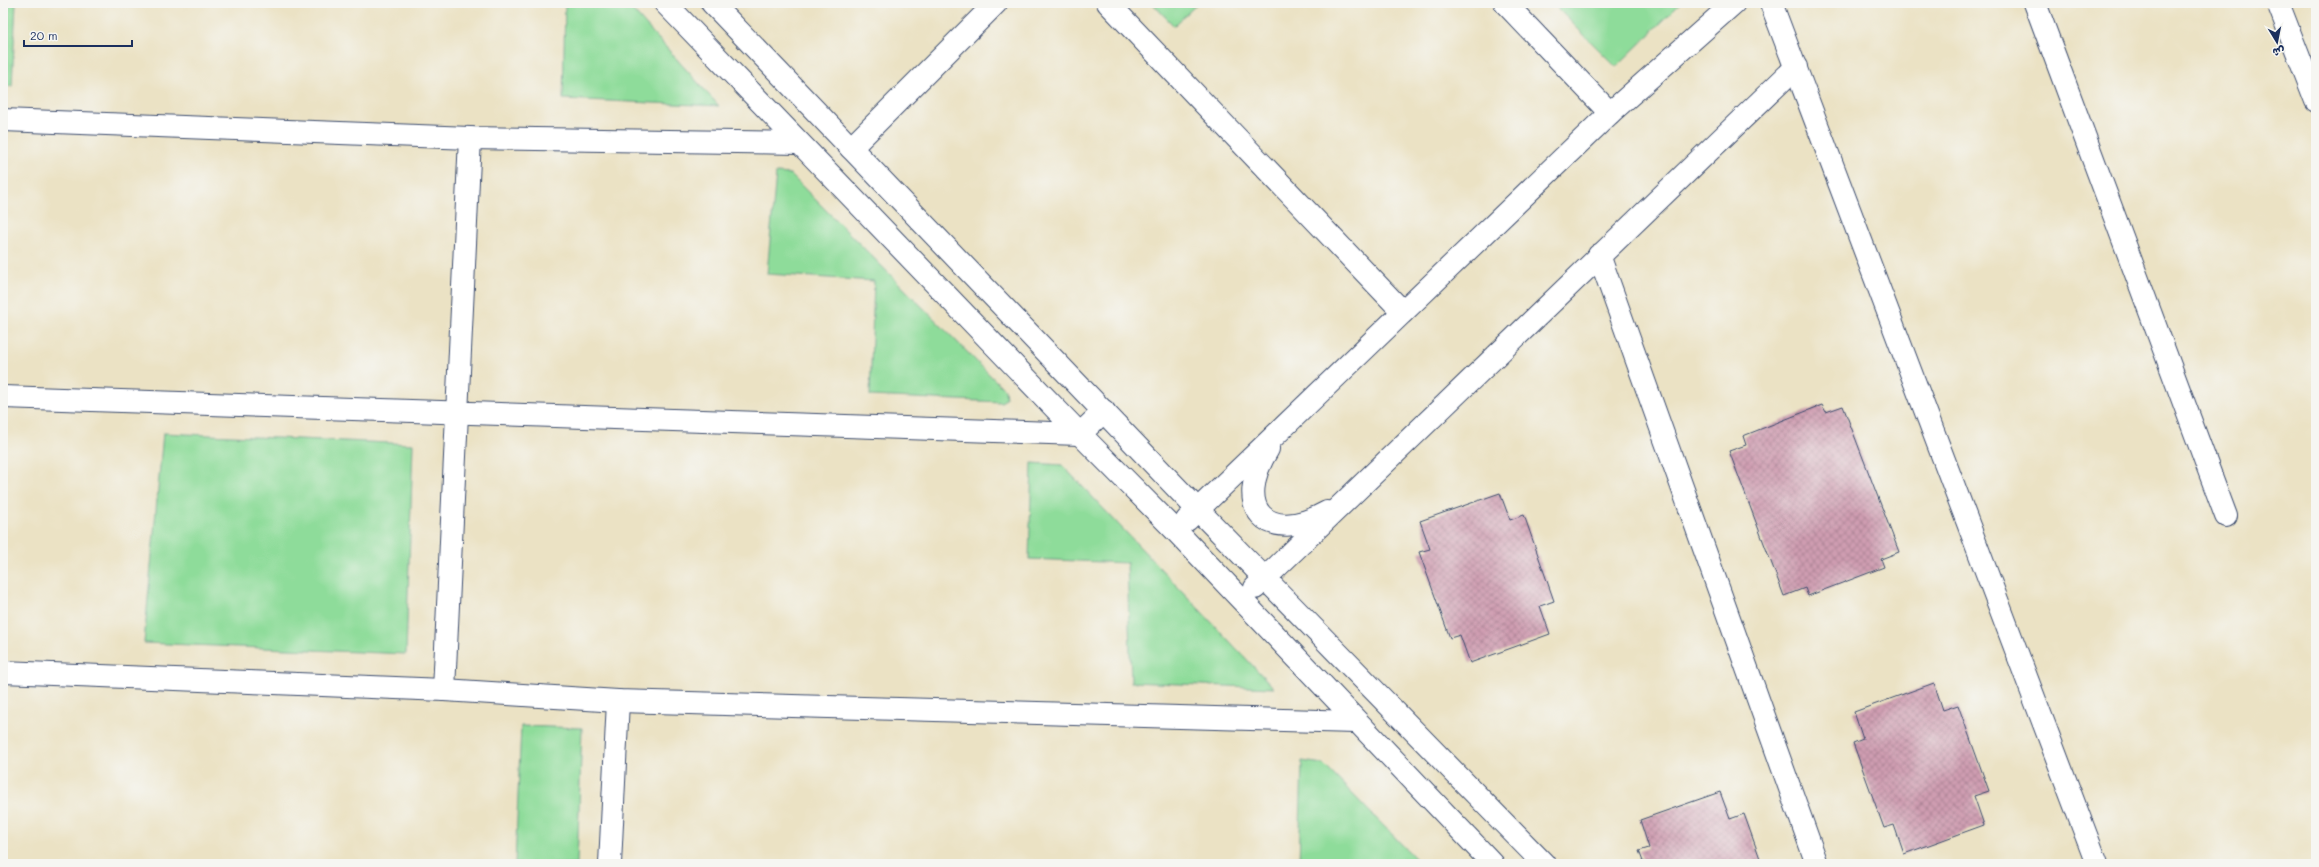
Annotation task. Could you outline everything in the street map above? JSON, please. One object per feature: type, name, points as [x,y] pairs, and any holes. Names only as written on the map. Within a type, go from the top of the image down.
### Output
[{"type":"street","points":[[665,3],[1080,434],[1176,531],[1356,722],[1493,864]]},
{"type":"street","points":[[712,3],[1197,509],[1544,864]]},
{"type":"street","points":[[851,148],[996,3]]},
{"type":"street","points":[[1108,3],[1403,312]]},
{"type":"street","points":[[1505,3],[1610,113]]},
{"type":"street","points":[[1176,531],[1197,509],[1610,113],[1734,3]]},
{"type":"street","points":[[1771,3],[2097,864]]},
{"type":"street","points":[[2035,3],[2226,516]]},
{"type":"street","points":[[2278,3],[2316,101]]},
{"type":"street","points":[[1243,601],[1599,255],[1796,67]]},
{"type":"street","points":[[3,120],[470,138],[800,143]]},
{"type":"street","points":[[444,690],[470,138]]},
{"type":"street","points":[[1599,255],[1817,864]]},
{"type":"street","points":[[3,397],[1080,434],[1104,411]]},
{"type":"street","points":[[1279,431],[1263,459],[1253,484],[1256,508],[1262,518],[1280,524],[1305,522],[1344,502]]},
{"type":"street","points":[[3,672],[444,690],[618,701],[1356,722]]},
{"type":"street","points":[[610,864],[618,701]]},
{"type":"green space","points":[[3,3],[16,3],[12,86],[3,86]]},
{"type":"green space","points":[[565,3],[626,3],[719,106],[563,99]]},
{"type":"green space","points":[[1152,3],[1198,3],[1174,26]]},
{"type":"green space","points":[[1552,3],[1681,3],[1616,67]]},
{"type":"green space","points":[[776,173],[790,174],[1005,390],[1006,399],[1001,402],[870,396],[874,281],[767,274]]},
{"type":"green space","points":[[163,433],[413,444],[406,654],[144,643]]},
{"type":"green space","points":[[1032,463],[1062,465],[1274,688],[1131,682],[1127,563],[1029,559]]},
{"type":"green space","points":[[521,726],[582,728],[577,864],[515,864]]},
{"type":"green space","points":[[1302,761],[1323,764],[1421,864],[1299,864]]},
{"type":"building","points":[[1822,405],[1826,412],[1843,406],[1899,552],[1881,559],[1884,567],[1808,596],[1805,588],[1784,596],[1729,451],[1746,445],[1743,436]]},
{"type":"building","points":[[1500,493],[1510,520],[1524,515],[1554,601],[1540,606],[1550,634],[1470,663],[1460,635],[1450,638],[1419,552],[1430,549],[1420,521]]},
{"type":"building","points":[[1934,683],[1943,710],[1958,705],[1989,791],[1974,796],[1984,825],[1904,854],[1894,825],[1884,828],[1853,743],[1863,739],[1854,712]]},
{"type":"building","points":[[1720,792],[1730,819],[1744,814],[1762,864],[1644,864],[1639,851],[1649,848],[1640,820]]}]
